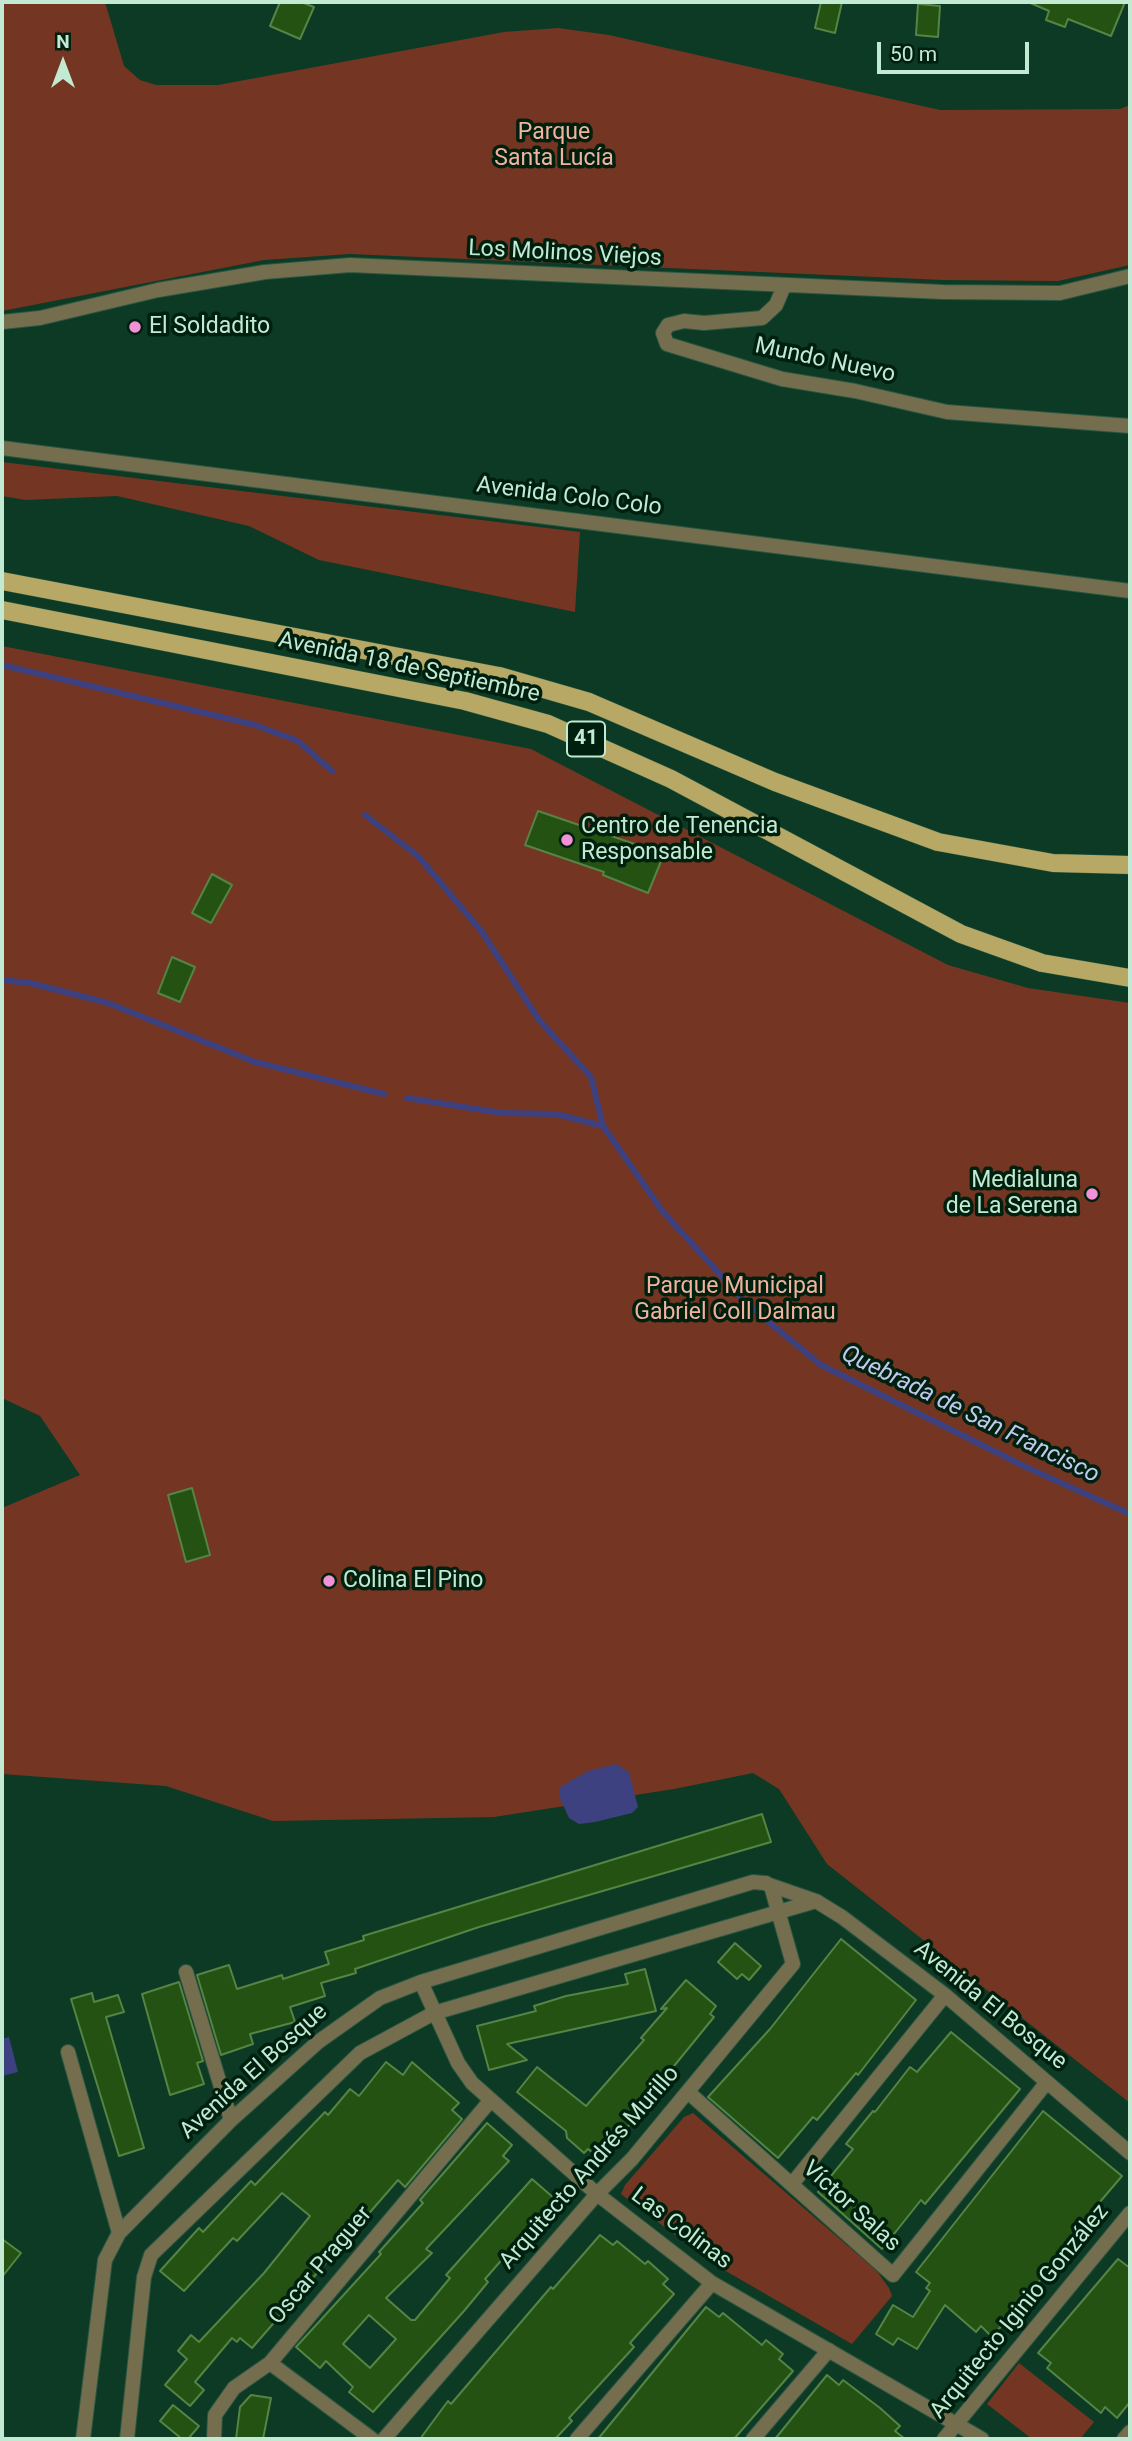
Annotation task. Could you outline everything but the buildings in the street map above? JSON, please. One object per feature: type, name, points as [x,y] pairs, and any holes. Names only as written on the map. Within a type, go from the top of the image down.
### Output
[{"type":"main road","name":"Avenida 18 de Septiembre","points":[[2,581],[499,676],[589,702],[775,782],[938,842],[1053,863],[1130,864]]},
{"type":"main road","name":"Avenida 18 de Septiembre","points":[[2,610],[465,701],[548,724],[671,779],[987,945],[1071,970],[1130,978]]},
{"type":"street","name":"Los Molinos Viejos","points":[[2,322],[40,317],[158,290],[265,272],[350,265],[783,286],[1060,293],[1130,276]]},
{"type":"street","name":"Mundo Nuevo","points":[[783,286],[776,305],[762,317],[704,323],[684,321],[668,325],[663,333],[667,344],[782,379],[855,391],[947,412],[1130,426]]},
{"type":"street","name":"Avenida Colo Colo","points":[[2,448],[1130,591]]},
{"type":"street","name":"Avenida El Bosque","points":[[83,2439],[105,2260],[119,2233],[231,2120],[349,2017],[380,1998],[421,1982],[753,1882],[764,1883],[816,1901],[945,1995],[1130,2153]]},
{"type":"street","points":[[764,1883],[771,1886],[779,1914]]},
{"type":"street","points":[[127,2439],[144,2277],[151,2255],[360,2053],[434,2013],[816,1901]]},
{"type":"street","name":"Arquitecto Andrés Murillo","points":[[384,2439],[597,2194],[632,2159],[793,1964],[779,1914]]},
{"type":"street","points":[[186,1972],[231,2120]]},
{"type":"street","name":"Las Colinas","points":[[421,1982],[464,2073],[490,2101],[597,2194],[712,2283],[982,2439]]},
{"type":"street","points":[[792,2184],[945,1995]]},
{"type":"street","points":[[68,2052],[119,2233]]},
{"type":"street","name":"Víctor Salas","points":[[688,2092],[893,2276],[1047,2082]]},
{"type":"street","name":"Oscar Praguer","points":[[214,2439],[215,2414],[234,2388],[270,2363],[490,2101]]},
{"type":"street","name":"Arquitecto Iginio González","points":[[944,2439],[1130,2213]]},
{"type":"street","points":[[577,2439],[712,2283]]},
{"type":"street","points":[[753,2439],[829,2350]]},
{"type":"street","points":[[270,2363],[372,2439]]},
{"type":"street","points":[[1124,2439],[1130,2432]]},
{"type":"green space","name":"Parque Santa Lucía","points":[[2,2],[105,2],[124,66],[140,80],[156,85],[218,85],[504,32],[558,28],[609,35],[940,110],[1120,109],[1130,105],[1130,265],[1058,281],[943,280],[350,254],[264,260],[2,311]]},
{"type":"green space","points":[[2,462],[580,532],[575,612],[319,560],[249,526],[117,496],[26,500],[2,496]]},
{"type":"green space","name":"Parque Municipal Gabriel Coll Dalmau","points":[[2,646],[531,749],[948,965],[1028,988],[1130,1003],[1130,2103],[827,1864],[779,1789],[753,1773],[674,1789],[494,1817],[273,1821],[166,1786],[2,1774],[2,1508],[80,1475],[40,1416],[2,1398]]},
{"type":"green space","points":[[693,2113],[876,2270],[889,2288],[892,2296],[852,2344],[712,2263],[621,2194],[625,2185],[684,2117]]},
{"type":"green space","points":[[1019,2363],[1094,2422],[1080,2439],[1032,2439],[987,2404]]},
{"type":"shaded area","points":[[616,1764],[629,1772],[638,1807],[632,1813],[595,1822],[579,1824],[569,1818],[559,1796],[560,1787],[588,1771]]},
{"type":"shaded area","points":[[9,2037],[18,2072],[2,2076],[2,2039]]},
{"type":"waterway","name":"Quebrada de San Francisco","points":[[2,665],[255,725],[298,741],[332,771]]},
{"type":"waterway","name":"Quebrada de San Francisco","points":[[365,815],[418,856],[482,932],[539,1020],[591,1077],[603,1126],[663,1212],[748,1305],[821,1365],[1028,1468],[1130,1514]]},
{"type":"waterway","name":"Quebrada de San Francisco","points":[[2,980],[30,983],[108,1003],[255,1062],[384,1094]]},
{"type":"waterway","name":"Quebrada de San Francisco","points":[[407,1098],[502,1113],[556,1114],[603,1126]]},
{"type":"place","name":"El Soldadito","points":[[135,327]]},
{"type":"place","name":"Centro de Tenencia Responsable","points":[[567,840]]},
{"type":"place","name":"Medialuna de La Serena","points":[[1092,1194]]},
{"type":"place","name":"Colina El Pino","points":[[329,1581]]}]
